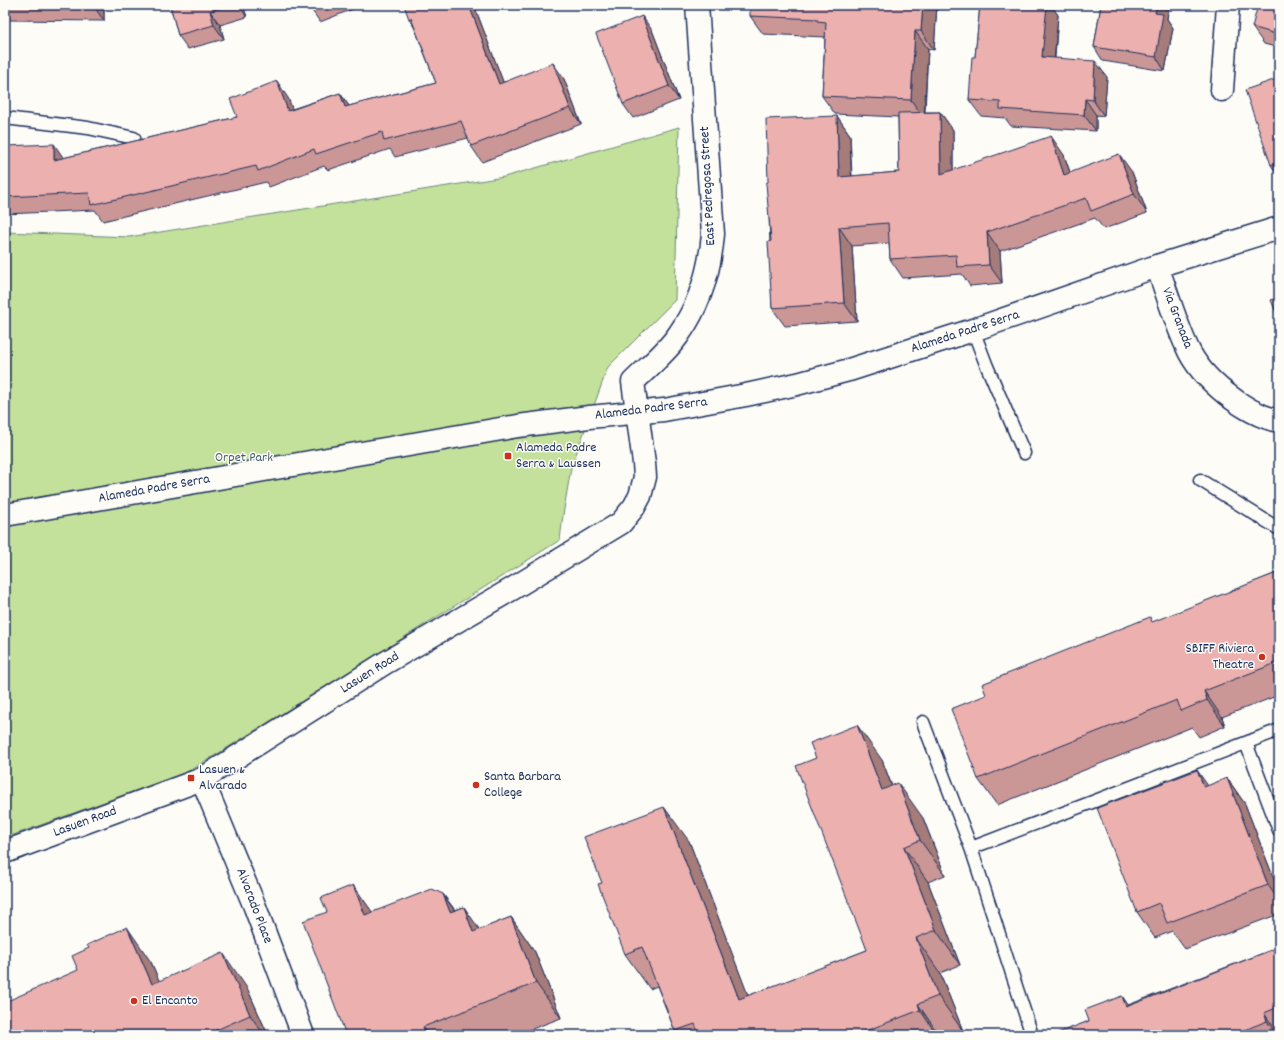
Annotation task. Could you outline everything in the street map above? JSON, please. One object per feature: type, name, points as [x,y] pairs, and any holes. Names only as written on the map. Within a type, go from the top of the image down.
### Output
[{"type":"street","name":"East Pedregosa Street","points":[[636,413],[633,382],[679,335],[700,298],[707,276],[711,255],[713,234],[698,5]]},
{"type":"street","points":[[1222,90],[1228,5]]},
{"type":"street","name":"Alameda Padre Serra","points":[[5,515],[182,483],[518,426],[589,417],[664,410],[746,396],[849,370],[973,330],[1157,266],[1279,228]]},
{"type":"street","name":"Via Granada","points":[[1157,266],[1187,347],[1196,363],[1219,389],[1245,407],[1279,421]]},
{"type":"street","name":"Lasuen Road","points":[[5,852],[202,780],[385,663],[621,523],[634,507],[640,496],[645,477],[636,413]]},
{"type":"street","name":"Alvarado Place","points":[[202,780],[255,907],[303,1035]]},
{"type":"lane","points":[[5,118],[88,128],[134,138]]},
{"type":"lane","points":[[973,330],[1024,453]]},
{"type":"lane","points":[[1200,480],[1279,528]]},
{"type":"lane","points":[[923,722],[971,848],[1032,1035]]},
{"type":"lane","points":[[971,848],[1279,730]]},
{"type":"lane","points":[[1246,743],[1279,830]]},
{"type":"green space","name":"Orpet Park","points":[[679,127],[675,300],[608,367],[571,468],[560,540],[187,772],[5,838],[5,232],[129,237],[504,177]]},
{"type":"building","points":[[170,5],[232,5],[210,11],[214,25],[178,35]]},
{"type":"building","points":[[404,5],[469,5],[499,84],[553,63],[570,108],[471,146],[461,121],[384,141],[382,132],[316,154],[314,149],[258,171],[256,166],[91,205],[89,193],[5,197],[5,146],[54,144],[54,160],[237,117],[230,99],[277,81],[288,111],[340,93],[345,107],[436,83],[411,18],[409,19]]},
{"type":"building","points":[[750,5],[923,5],[921,31],[915,31],[911,100],[822,96],[826,22],[817,21],[817,19],[750,16]]},
{"type":"building","points":[[980,5],[1047,5],[1042,57],[1095,61],[1093,100],[1085,99],[1084,115],[1000,109],[1000,102],[969,100],[972,57],[975,57]]},
{"type":"building","points":[[1101,5],[1157,5],[1155,13],[1163,14],[1156,57],[1094,47]]},
{"type":"building","points":[[1258,5],[1279,5],[1279,35],[1252,27]]},
{"type":"building","points":[[642,16],[669,86],[623,104],[596,34]]},
{"type":"building","points":[[1279,78],[1279,162],[1271,165],[1245,90]]},
{"type":"building","points":[[940,112],[941,174],[1051,136],[1064,175],[1119,154],[1134,194],[1091,211],[1086,198],[987,232],[989,265],[957,267],[956,255],[890,259],[888,223],[839,227],[844,303],[772,308],[768,242],[771,241],[766,183],[768,182],[766,119],[837,116],[839,177],[899,172],[898,113]]},
{"type":"building","points":[[1279,297],[1279,320],[1271,300]]},
{"type":"building","points":[[1279,572],[1279,662],[1204,691],[1207,700],[1181,711],[1177,700],[978,779],[951,709],[986,695],[982,684],[1150,617],[1152,622]]},
{"type":"building","points":[[857,725],[882,790],[898,783],[920,840],[904,847],[936,930],[916,938],[938,996],[918,1004],[920,1010],[855,1035],[699,1035],[695,1024],[675,1031],[642,947],[625,954],[598,884],[602,883],[584,837],[664,807],[739,999],[867,950],[796,766],[816,758],[810,743]]},
{"type":"building","points":[[1197,770],[1204,787],[1227,778],[1268,885],[1167,923],[1159,903],[1137,912],[1097,808]]},
{"type":"building","points":[[353,885],[365,915],[432,889],[443,894],[450,912],[464,907],[473,932],[511,917],[536,983],[423,1027],[426,1035],[346,1035],[303,921],[327,912],[321,898]]},
{"type":"building","points":[[127,927],[152,984],[223,953],[250,1015],[205,1035],[11,1035],[5,1021],[5,1002],[78,970],[72,956],[89,948],[87,945]]},
{"type":"building","points":[[1279,947],[1279,1007],[1264,1013],[1267,1021],[1232,1035],[1055,1034],[1089,1021],[1085,1010],[1122,996],[1126,1007]]},
{"type":"place","name":"Alameda Padre Serra & Laussen","points":[[508,456]]},
{"type":"place","name":"SBIFF Riviera Theatre","points":[[1262,657]]},
{"type":"place","name":"Lasuen & Alvarado","points":[[191,778]]},
{"type":"place","name":"Santa Barbara College","points":[[476,785]]},
{"type":"place","name":"El Encanto","points":[[134,1001]]}]
